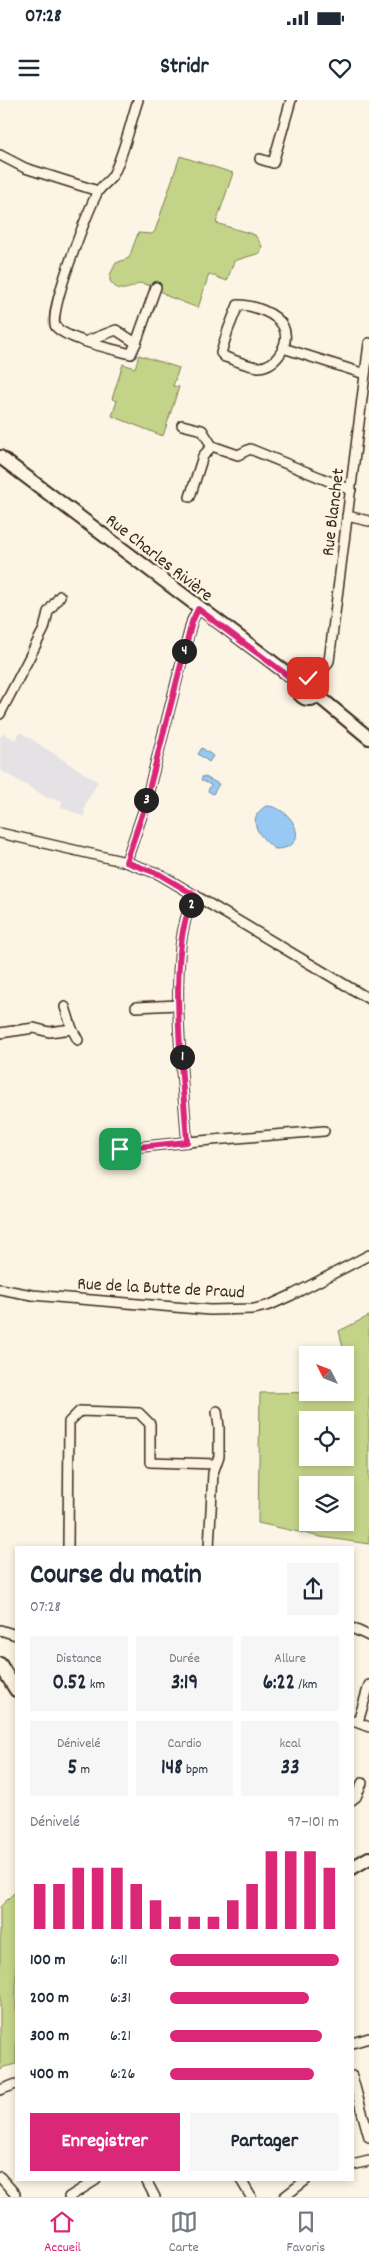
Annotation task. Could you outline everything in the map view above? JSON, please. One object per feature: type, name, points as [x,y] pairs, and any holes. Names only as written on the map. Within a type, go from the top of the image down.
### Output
[{"type":"main road","name":"Rue Charles Rivière","points":[[0,457],[198,609],[300,683],[300,693],[304,698],[311,699],[317,695],[369,738]]},
{"type":"main road","points":[[300,683],[308,678],[317,680],[320,690],[317,695]]},
{"type":"main road","points":[[0,1664],[15,1688]]},
{"type":"main road","points":[[354,1867],[369,1858]]},
{"type":"street","points":[[138,100],[114,175],[98,191],[57,299],[54,317],[56,327],[87,341],[131,354],[156,288]]},
{"type":"street","points":[[260,159],[273,163],[291,100]]},
{"type":"street","points":[[0,155],[25,168],[98,191]]},
{"type":"street","points":[[238,305],[260,310],[278,319],[286,336],[283,348],[279,356],[268,365],[258,367],[225,357],[221,353],[238,305]]},
{"type":"street","points":[[87,341],[116,330],[136,343]]},
{"type":"street","name":"Rue Blanchet","points":[[317,680],[329,662],[351,490],[365,408],[365,374],[369,343]]},
{"type":"street","points":[[283,348],[365,374]]},
{"type":"street","points":[[182,425],[202,430],[212,446],[238,455],[250,449],[351,490]]},
{"type":"street","points":[[190,496],[203,456],[212,446]]},
{"type":"street","points":[[348,516],[369,521]]},
{"type":"street","points":[[0,714],[44,629],[48,612],[60,596]]},
{"type":"street","points":[[126,862],[144,809],[192,622],[198,609]]},
{"type":"street","points":[[0,833],[126,862],[159,874],[369,998]]},
{"type":"street","points":[[187,1142],[178,1005],[178,972],[188,911],[196,896]]},
{"type":"street","points":[[136,1007],[178,1005]]},
{"type":"street","points":[[65,1006],[78,1040]]},
{"type":"street","points":[[0,1033],[34,1028],[49,1032],[72,1028]]},
{"type":"street","points":[[120,1149],[324,1131]]},
{"type":"street","name":"Rue de la Butte de Praud","points":[[0,1289],[32,1295],[232,1311],[270,1305],[369,1255]]},
{"type":"street","points":[[68,1546],[69,1422],[80,1411],[139,1413],[150,1424],[150,1462],[216,1464]]},
{"type":"street","points":[[209,1546],[213,1473],[218,1456],[217,1412]]},
{"type":"street","points":[[354,1629],[369,1636]]},
{"type":"street","points":[[0,1630],[15,1635]]},
{"type":"street","points":[[369,1685],[355,1722],[369,1727]]},
{"type":"street","points":[[354,1799],[362,1783]]},
{"type":"street","points":[[354,2042],[369,2038]]},
{"type":"street","points":[[354,2083],[369,2137]]},
{"type":"street","points":[[0,2090],[15,2084]]},
{"type":"street","points":[[354,2165],[369,2161]]},
{"type":"street","points":[[0,2177],[15,2194]]},
{"type":"street","points":[[69,2197],[94,2181]]},
{"type":"street","points":[[147,2181],[155,2197]]},
{"type":"street","points":[[242,2181],[251,2197]]},
{"type":"street","points":[[284,2197],[305,2181]]},
{"type":"shaded area","points":[[20,732],[98,782],[85,805],[84,817],[61,807],[62,801],[48,798],[0,770],[0,738],[3,733],[15,740]]},
{"type":"green space","points":[[180,156],[233,173],[216,223],[255,235],[262,246],[260,253],[234,261],[227,281],[209,274],[198,308],[167,296],[156,287],[140,283],[120,289],[110,281],[110,275],[116,263],[129,258],[138,233],[152,234],[155,231]]},
{"type":"green space","points":[[139,355],[179,368],[173,386],[179,387],[163,436],[112,416],[117,401],[112,399],[123,364],[135,368]]},
{"type":"green space","points":[[369,1316],[369,1544],[321,1537],[258,1523],[260,1393],[299,1393],[299,1401],[354,1401],[354,1346],[343,1346],[339,1331]]},
{"type":"green space","points":[[15,1892],[15,2064],[4,2067],[0,2071],[0,1907]]},
{"type":"water","points":[[202,748],[213,756],[209,762],[198,754]]},
{"type":"water","points":[[203,776],[219,784],[213,794],[208,791],[211,785],[201,780]]},
{"type":"water","points":[[266,806],[276,808],[291,820],[296,835],[294,842],[287,847],[275,849],[260,834],[255,822],[256,817],[259,811]]},
{"type":"route","points":[[120,1149],[187,1142],[178,1005],[178,972],[188,911],[196,896],[145,867],[126,862],[144,809],[192,622],[198,609],[295,681],[300,683],[304,678],[308,678]]}]
